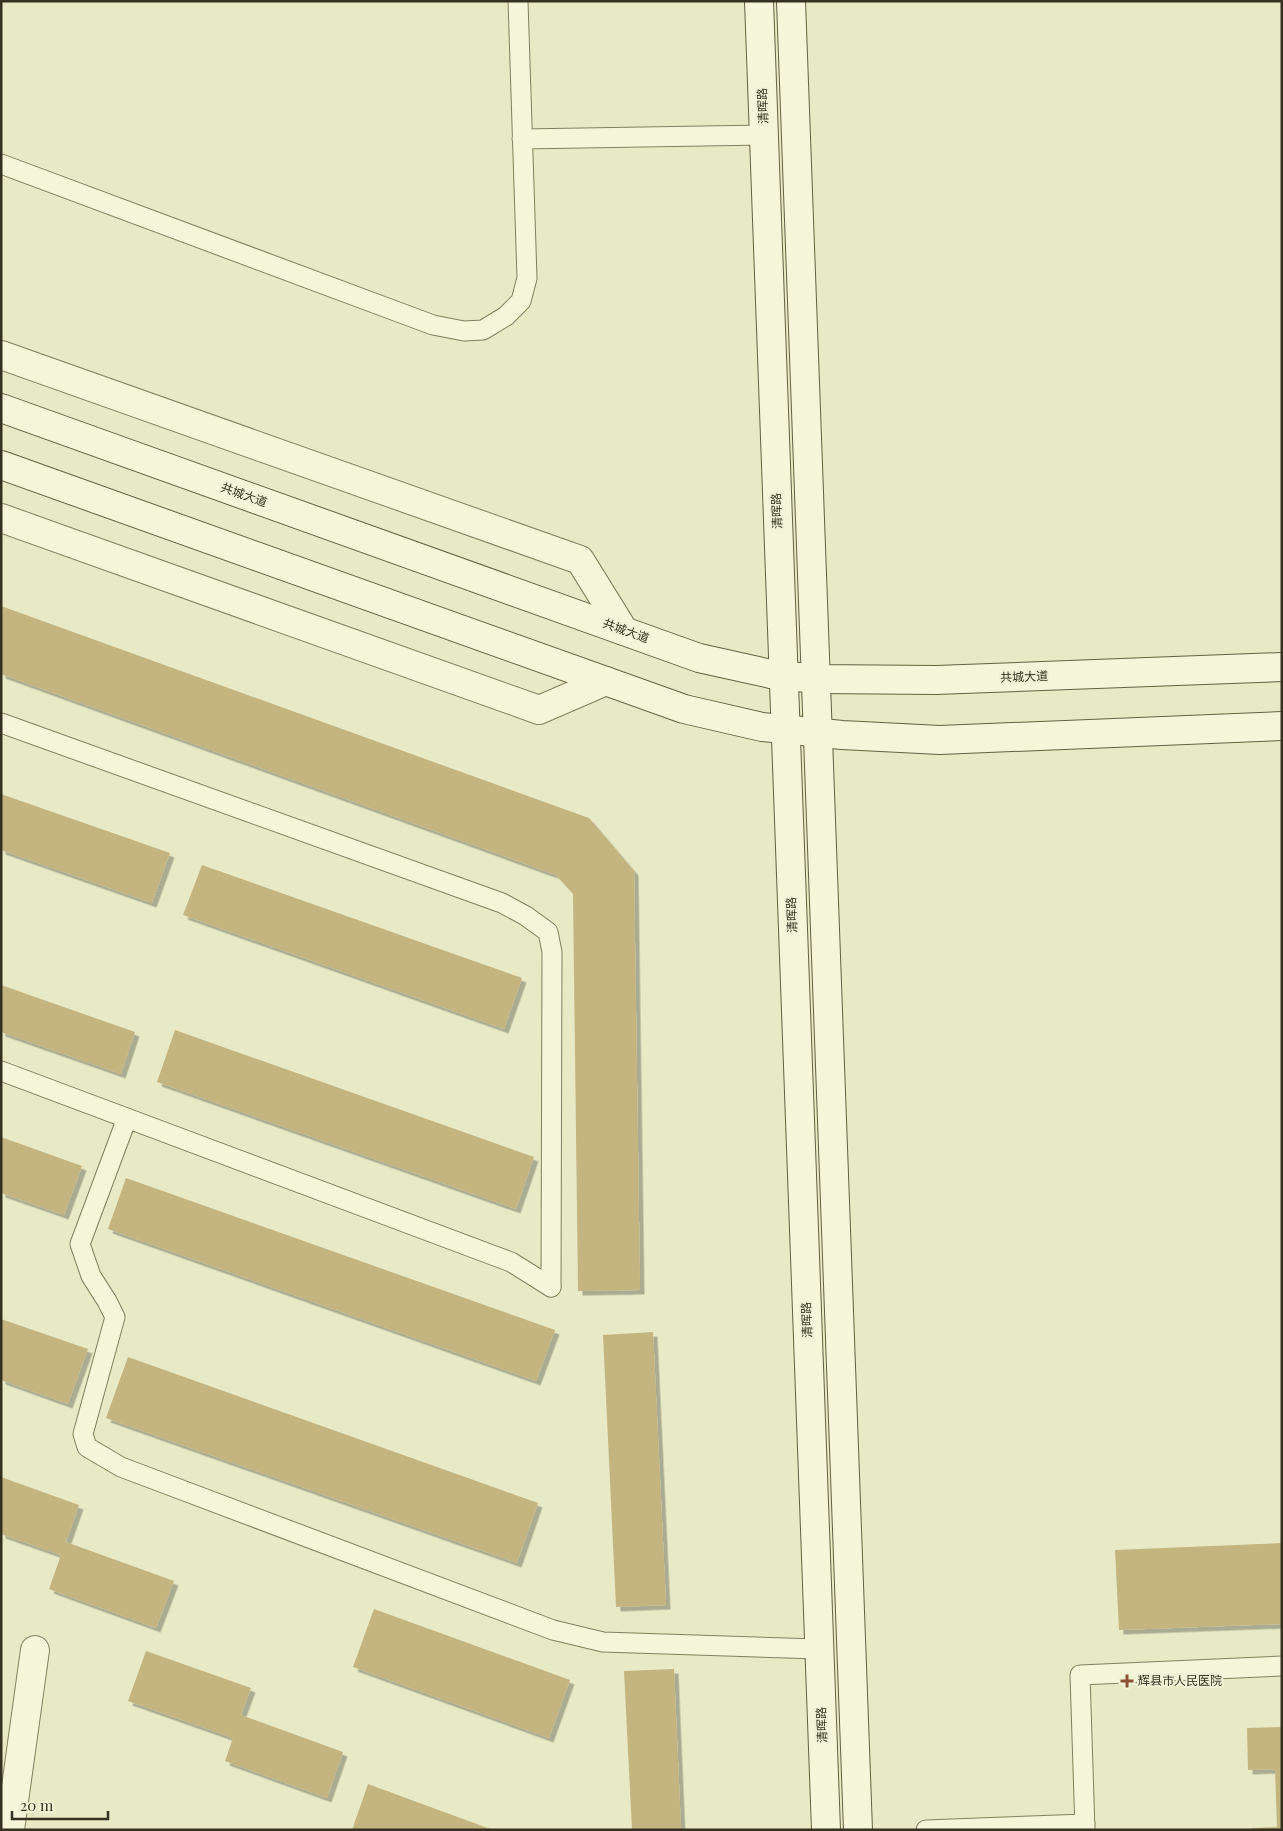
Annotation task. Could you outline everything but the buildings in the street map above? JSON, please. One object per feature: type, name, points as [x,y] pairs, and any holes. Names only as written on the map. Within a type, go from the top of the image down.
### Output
[{"type":"main road","name":"清晖路","points":[[759,1],[826,1830]]},
{"type":"main road","points":[[791,1],[858,1830]]},
{"type":"main road","points":[[1,354],[580,560],[624,631]]},
{"type":"main road","name":"共城大道","points":[[1,408],[699,658],[783,676],[816,679],[936,680],[1282,667]]},
{"type":"main road","points":[[1,465],[684,709],[762,727],[818,733],[940,740],[1282,726]]},
{"type":"main road","points":[[1,518],[540,710],[606,681]]},
{"type":"main road","points":[[10,1830],[35,1650]]},
{"type":"lane","points":[[1,164],[433,325],[464,331],[483,330],[506,316],[521,301],[527,278],[518,1]]},
{"type":"lane","points":[[522,139],[764,135]]},
{"type":"lane","points":[[1,722],[502,903],[526,916],[548,932],[552,952],[551,1287],[511,1262],[1,1071]]},
{"type":"lane","points":[[127,1118],[80,1244],[90,1276],[107,1301],[115,1318],[83,1434],[87,1447],[122,1466],[553,1630],[603,1642],[819,1648]]},
{"type":"lane","points":[[926,1830],[1085,1827],[1080,1675],[1282,1666]]},
{"type":"place","name":"辉县市人民医院","points":[[1127,1681]]}]
